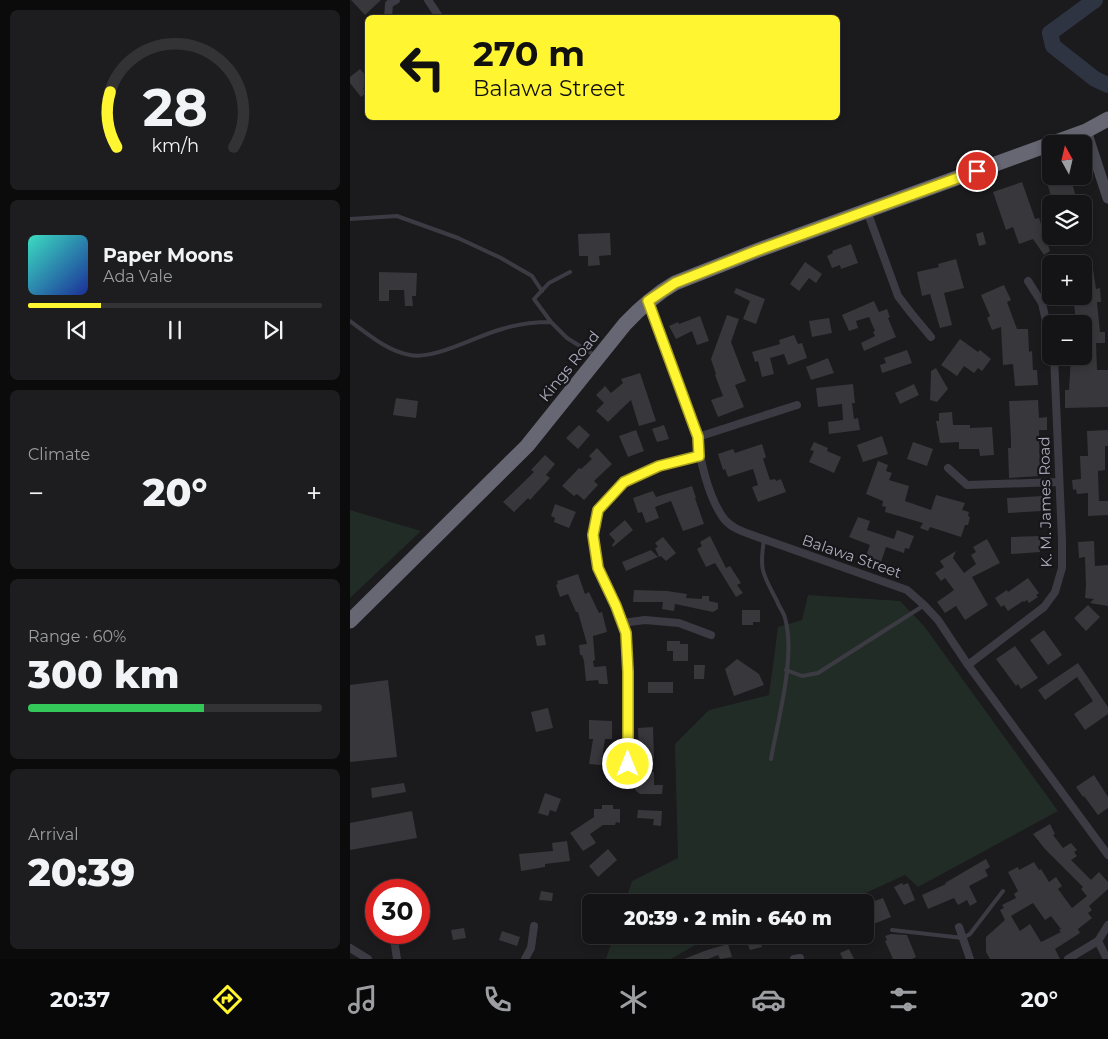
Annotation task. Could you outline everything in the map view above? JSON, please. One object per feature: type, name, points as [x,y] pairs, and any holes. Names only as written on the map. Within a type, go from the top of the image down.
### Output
[{"type":"highway","name":"Kings Road","points":[[350,621],[527,446],[631,317],[648,301],[675,283],[756,251],[1086,131],[1108,119]]},
{"type":"main road","points":[[1086,131],[1108,198]]},
{"type":"street","points":[[388,15],[390,4],[396,0]]},
{"type":"street","points":[[428,0],[438,15]]},
{"type":"street","points":[[867,211],[898,296],[931,337]]},
{"type":"street","points":[[1028,281],[1042,303],[1045,315]]},
{"type":"street","name":"Balawa Street","points":[[648,301],[698,437],[699,456],[722,517],[734,528],[764,540],[908,590],[938,620],[968,666],[1108,855]]},
{"type":"street","name":"K. M. James Road","points":[[968,666],[1044,607],[1055,592],[1062,568],[1054,365]]},
{"type":"street","points":[[698,437],[797,405]]},
{"type":"street","points":[[628,783],[626,633],[598,568],[593,535],[598,510],[624,482],[659,466],[699,456]]},
{"type":"street","points":[[948,468],[967,485],[1058,482]]},
{"type":"street","points":[[622,623],[645,620],[679,623],[711,635]]},
{"type":"street","points":[[1068,959],[1098,941],[1108,925]]},
{"type":"street","points":[[526,959],[531,948],[534,926]]},
{"type":"street","points":[[959,927],[970,959]]},
{"type":"street","points":[[1098,941],[1106,959]]},
{"type":"street","points":[[395,944],[397,959]]},
{"type":"street","points":[[350,948],[368,959]]},
{"type":"lane","points":[[350,220],[397,216],[458,238],[501,258],[532,276],[542,291]]},
{"type":"lane","points":[[570,272],[549,283],[534,299],[551,322],[567,338],[597,357]]},
{"type":"lane","points":[[350,321],[380,343],[409,355],[423,356],[501,329],[534,322],[551,322]]},
{"type":"lane","points":[[764,540],[761,559],[763,575],[785,618],[789,646],[771,758]]},
{"type":"lane","points":[[786,670],[802,676],[818,672],[924,605]]},
{"type":"lane","points":[[892,930],[963,938],[970,934],[1003,891]]},
{"type":"shaded area","points":[[350,510],[421,531],[350,598]]},
{"type":"shaded area","points":[[808,595],[900,601],[924,626],[1058,811],[918,887],[905,875],[863,894],[628,894],[632,881],[678,858],[675,744],[709,710],[769,695],[778,627],[802,620]]},
{"type":"shaded area","points":[[611,944],[697,944],[671,959],[606,959]]},
{"type":"building","points":[[351,0],[381,0],[365,15]]},
{"type":"building","points":[[360,69],[365,75],[365,87],[363,88],[365,94],[361,97],[350,83],[350,77]]},
{"type":"building","points":[[1022,182],[1035,219],[1039,218],[1042,227],[1042,245],[1048,245],[1050,251],[1044,255],[1033,239],[1019,244],[1013,227],[1006,230],[993,192]]},
{"type":"building","points":[[1048,185],[1073,185],[1075,195],[1051,195]]},
{"type":"building","points":[[983,232],[986,244],[979,246],[976,234]]},
{"type":"building","points":[[610,233],[611,255],[599,256],[600,265],[588,266],[588,256],[579,256],[578,234]]},
{"type":"building","points":[[851,244],[858,263],[841,269],[840,265],[832,268],[827,256],[833,253],[832,251]]},
{"type":"building","points":[[956,259],[964,288],[944,293],[952,325],[940,328],[930,294],[922,296],[917,272],[939,267],[938,264]]},
{"type":"building","points":[[805,262],[822,274],[816,283],[809,278],[799,291],[790,284]]},
{"type":"building","points":[[1092,269],[1096,289],[1100,288],[1101,302],[1097,302],[1100,332],[1105,332],[1105,343],[1096,343],[1097,370],[1108,370],[1108,407],[1065,408],[1065,390],[1069,390],[1070,365],[1092,365],[1092,315],[1075,315],[1074,305],[1092,305]]},
{"type":"building","points":[[379,272],[417,273],[416,296],[412,296],[413,306],[405,306],[404,290],[389,290],[389,301],[379,301]]},
{"type":"building","points":[[1004,285],[1011,300],[1007,302],[1017,329],[1028,329],[1029,352],[1032,351],[1033,370],[1037,370],[1038,385],[1015,386],[1013,364],[1003,365],[1001,327],[992,330],[987,318],[990,316],[981,295]]},
{"type":"building","points":[[736,288],[765,299],[756,324],[743,319],[750,301],[734,293]]},
{"type":"building","points":[[874,301],[879,312],[887,309],[890,317],[888,318],[896,337],[864,351],[861,343],[875,336],[873,332],[875,331],[869,317],[856,321],[858,328],[849,331],[842,315]]},
{"type":"building","points":[[727,315],[739,319],[731,342],[746,381],[735,385],[744,407],[718,417],[711,400],[723,396],[711,359]]},
{"type":"building","points":[[700,316],[709,341],[697,345],[692,331],[676,339],[669,326]]},
{"type":"building","points":[[829,318],[832,333],[812,337],[809,321]]},
{"type":"building","points":[[794,335],[798,344],[802,343],[807,358],[788,365],[784,354],[770,358],[774,374],[762,377],[758,361],[755,362],[752,352],[780,344],[779,340]]},
{"type":"building","points":[[960,339],[978,352],[980,350],[991,359],[982,371],[978,368],[974,373],[964,366],[957,376],[941,365]]},
{"type":"building","points":[[907,350],[912,363],[882,373],[880,365],[886,363],[884,358]]},
{"type":"building","points":[[828,358],[834,373],[811,380],[806,367]]},
{"type":"building","points":[[936,368],[948,389],[937,402],[930,400],[931,371]]},
{"type":"building","points":[[640,373],[656,421],[639,426],[631,400],[608,422],[596,411],[604,403],[596,395],[605,386],[611,393],[623,383],[621,379]]},
{"type":"building","points":[[853,384],[855,403],[852,403],[854,419],[858,418],[860,430],[829,434],[828,422],[843,420],[842,404],[818,407],[816,388]]},
{"type":"building","points":[[914,384],[919,395],[900,404],[895,393]]},
{"type":"building","points":[[396,398],[418,401],[416,418],[393,415]]},
{"type":"building","points":[[1038,400],[1039,418],[1047,417],[1047,430],[1039,430],[1040,476],[1009,478],[1008,448],[1011,448],[1011,440],[1009,401]]},
{"type":"building","points":[[952,412],[953,425],[970,425],[970,428],[992,427],[994,455],[980,456],[979,449],[959,449],[959,442],[940,443],[936,421],[939,421],[939,413]]},
{"type":"building","points":[[579,425],[590,435],[578,449],[566,438]]},
{"type":"building","points":[[664,425],[669,439],[657,442],[652,429]]},
{"type":"building","points":[[636,430],[644,451],[628,457],[619,436]]},
{"type":"building","points":[[1108,430],[1108,446],[1105,446],[1105,470],[1098,471],[1099,501],[1108,501],[1108,515],[1088,516],[1088,493],[1077,494],[1076,489],[1073,490],[1072,480],[1081,479],[1080,456],[1088,456],[1087,431]]},
{"type":"building","points":[[882,436],[888,454],[863,462],[857,445]]},
{"type":"building","points":[[814,442],[828,448],[827,451],[841,457],[834,473],[809,462],[814,451],[810,450]]},
{"type":"building","points":[[913,442],[933,449],[927,466],[907,459]]},
{"type":"building","points":[[762,444],[766,457],[763,459],[770,480],[775,479],[776,481],[781,479],[786,492],[758,502],[752,487],[758,485],[753,469],[728,477],[725,469],[723,470],[718,454],[733,449],[735,453]]},
{"type":"building","points":[[597,448],[612,464],[594,481],[598,485],[584,500],[577,494],[574,496],[562,486],[579,468],[581,469],[592,459],[589,456]]},
{"type":"building","points":[[545,455],[555,464],[546,475],[550,478],[530,500],[528,498],[514,512],[503,502],[534,472],[531,470]]},
{"type":"building","points":[[878,461],[888,465],[886,471],[892,473],[889,480],[909,486],[905,501],[931,510],[936,495],[965,503],[962,510],[969,512],[968,516],[970,517],[961,537],[930,527],[928,531],[920,528],[923,523],[885,512],[886,507],[882,506],[883,501],[866,494]]},
{"type":"building","points":[[692,486],[704,524],[683,531],[671,501],[655,507],[659,518],[646,523],[642,512],[638,513],[633,498],[653,491],[656,497]]},
{"type":"building","points":[[1043,496],[1043,511],[1008,513],[1007,498]]},
{"type":"building","points":[[555,504],[576,512],[569,528],[554,522],[555,518],[551,516]]},
{"type":"building","points":[[858,517],[870,521],[867,530],[894,539],[897,530],[914,536],[909,549],[905,548],[904,553],[886,547],[880,565],[869,561],[871,557],[866,556],[870,545],[849,537]]},
{"type":"building","points":[[625,520],[633,530],[613,547],[612,545],[615,541],[609,534]]},
{"type":"building","points":[[710,536],[726,568],[730,566],[741,583],[737,585],[743,593],[736,597],[715,563],[706,567],[697,549],[702,546],[700,542]]},
{"type":"building","points":[[1040,536],[1040,552],[1011,554],[1011,537]]},
{"type":"building","points":[[663,537],[676,553],[666,561],[661,556],[659,557],[655,548],[658,547],[655,543]]},
{"type":"building","points":[[987,539],[1000,563],[972,577],[988,605],[965,620],[956,606],[945,613],[937,602],[954,590],[945,578],[941,581],[935,573],[944,567],[940,561],[956,551],[953,558],[964,573],[976,564],[971,555],[976,552],[973,547]]},
{"type":"building","points":[[1094,541],[1095,566],[1108,565],[1108,606],[1090,603],[1094,599],[1085,598],[1085,557],[1079,558],[1078,542]]},
{"type":"building","points":[[651,550],[658,557],[626,571],[622,562]]},
{"type":"building","points":[[578,574],[585,594],[589,592],[599,613],[602,612],[607,632],[593,636],[595,660],[593,661],[594,667],[606,666],[608,684],[599,684],[598,680],[586,681],[584,661],[582,655],[580,655],[579,645],[587,644],[578,612],[576,612],[568,594],[560,597],[556,585],[558,584],[557,581]]},
{"type":"building","points":[[1028,578],[1039,593],[1036,595],[1038,597],[1029,603],[1027,600],[1023,601],[1008,611],[1004,605],[1001,607],[995,598],[1007,590],[1008,592]]},
{"type":"building","points":[[634,590],[687,594],[686,598],[702,599],[702,596],[709,596],[709,601],[718,603],[718,609],[713,612],[675,604],[674,611],[662,609],[663,602],[633,602]]},
{"type":"building","points":[[1088,605],[1100,617],[1086,631],[1074,618]]},
{"type":"building","points":[[742,610],[760,610],[760,622],[753,622],[753,625],[742,625]]},
{"type":"building","points":[[1044,630],[1062,655],[1048,665],[1030,640]]},
{"type":"building","points":[[544,634],[546,645],[537,646],[535,636]]},
{"type":"building","points":[[667,641],[680,641],[680,644],[688,644],[688,661],[673,661],[673,651],[667,651]]},
{"type":"building","points":[[1015,646],[1038,678],[1021,689],[1018,684],[1016,686],[996,659]]},
{"type":"building","points":[[737,659],[759,674],[764,685],[734,696],[725,669]]},
{"type":"building","points":[[1078,663],[1108,707],[1108,714],[1085,730],[1074,714],[1093,701],[1077,677],[1045,700],[1038,690]]},
{"type":"building","points":[[694,665],[705,665],[704,679],[694,679]]},
{"type":"building","points":[[388,680],[397,757],[350,762],[350,685]]},
{"type":"building","points":[[648,682],[673,682],[673,693],[648,693]]},
{"type":"building","points":[[548,708],[553,728],[536,732],[531,712]]},
{"type":"building","points":[[589,720],[612,721],[612,739],[605,739],[601,765],[589,764],[593,739],[589,739]]},
{"type":"building","points":[[653,727],[654,758],[639,759],[638,728]]},
{"type":"building","points":[[641,772],[654,772],[654,785],[663,785],[662,794],[640,794],[635,790],[635,780],[641,780]]},
{"type":"building","points":[[1094,775],[1108,797],[1108,808],[1098,815],[1076,787]]},
{"type":"building","points":[[404,783],[406,792],[372,798],[371,788]]},
{"type":"building","points":[[545,793],[561,799],[556,812],[550,810],[548,816],[538,813]]},
{"type":"building","points":[[602,805],[613,805],[613,809],[620,809],[620,823],[603,825],[590,834],[596,843],[583,851],[570,833],[594,817],[594,809],[602,809]]},
{"type":"building","points":[[638,810],[662,811],[661,826],[653,825],[654,819],[637,818]]},
{"type":"building","points":[[412,811],[417,838],[350,850],[350,823]]},
{"type":"building","points":[[1050,824],[1055,834],[1053,835],[1063,848],[1071,843],[1077,850],[1074,852],[1077,856],[1071,860],[1091,880],[1099,872],[1108,882],[1108,889],[1089,906],[1092,910],[1088,913],[1092,918],[1078,929],[1080,933],[1055,949],[1060,959],[990,959],[986,952],[986,937],[1005,920],[1000,910],[1004,908],[1002,905],[1016,898],[1014,894],[1018,891],[1008,872],[1018,867],[1019,870],[1034,862],[1049,882],[1056,877],[1062,886],[1058,889],[1072,908],[1087,896],[1081,889],[1083,887],[1045,849],[1033,834]],"holes":[[[1033,903],[1045,920],[1051,916],[1061,929],[1059,930],[1061,932],[1041,942],[1030,924],[1020,931],[1011,916]]]},
{"type":"building","points":[[567,841],[570,861],[545,864],[545,867],[521,871],[519,854],[553,851],[552,843]]},
{"type":"building","points":[[608,849],[617,860],[598,877],[589,866]]},
{"type":"building","points":[[986,859],[990,867],[985,870],[988,876],[969,886],[977,902],[970,906],[967,900],[958,905],[954,898],[928,909],[922,895],[946,884]]},
{"type":"building","points":[[902,883],[903,885],[908,883],[915,900],[904,905],[894,887]]},
{"type":"building","points":[[541,891],[553,893],[552,901],[539,900]]},
{"type":"building","points":[[883,898],[891,917],[874,924],[874,901]]},
{"type":"building","points":[[464,928],[466,938],[453,940],[451,930]]},
{"type":"building","points":[[502,931],[520,937],[517,946],[499,940]]},
{"type":"building","points":[[891,934],[907,935],[916,957],[912,959],[893,959],[885,941],[887,940],[885,936]]},
{"type":"building","points":[[728,944],[732,957],[720,959],[718,955],[708,959],[684,959]]},
{"type":"building","points":[[748,944],[761,944],[762,947],[750,950]]},
{"type":"building","points":[[849,949],[854,959],[843,959],[840,953]]},
{"type":"waterway","points":[[1095,0],[1050,33],[1053,46],[1095,79],[1108,85]]},
{"type":"route","points":[[628,764],[626,633],[598,568],[593,535],[598,510],[624,482],[659,466],[699,456],[698,437],[648,301],[675,283],[756,251],[977,171]]}]
